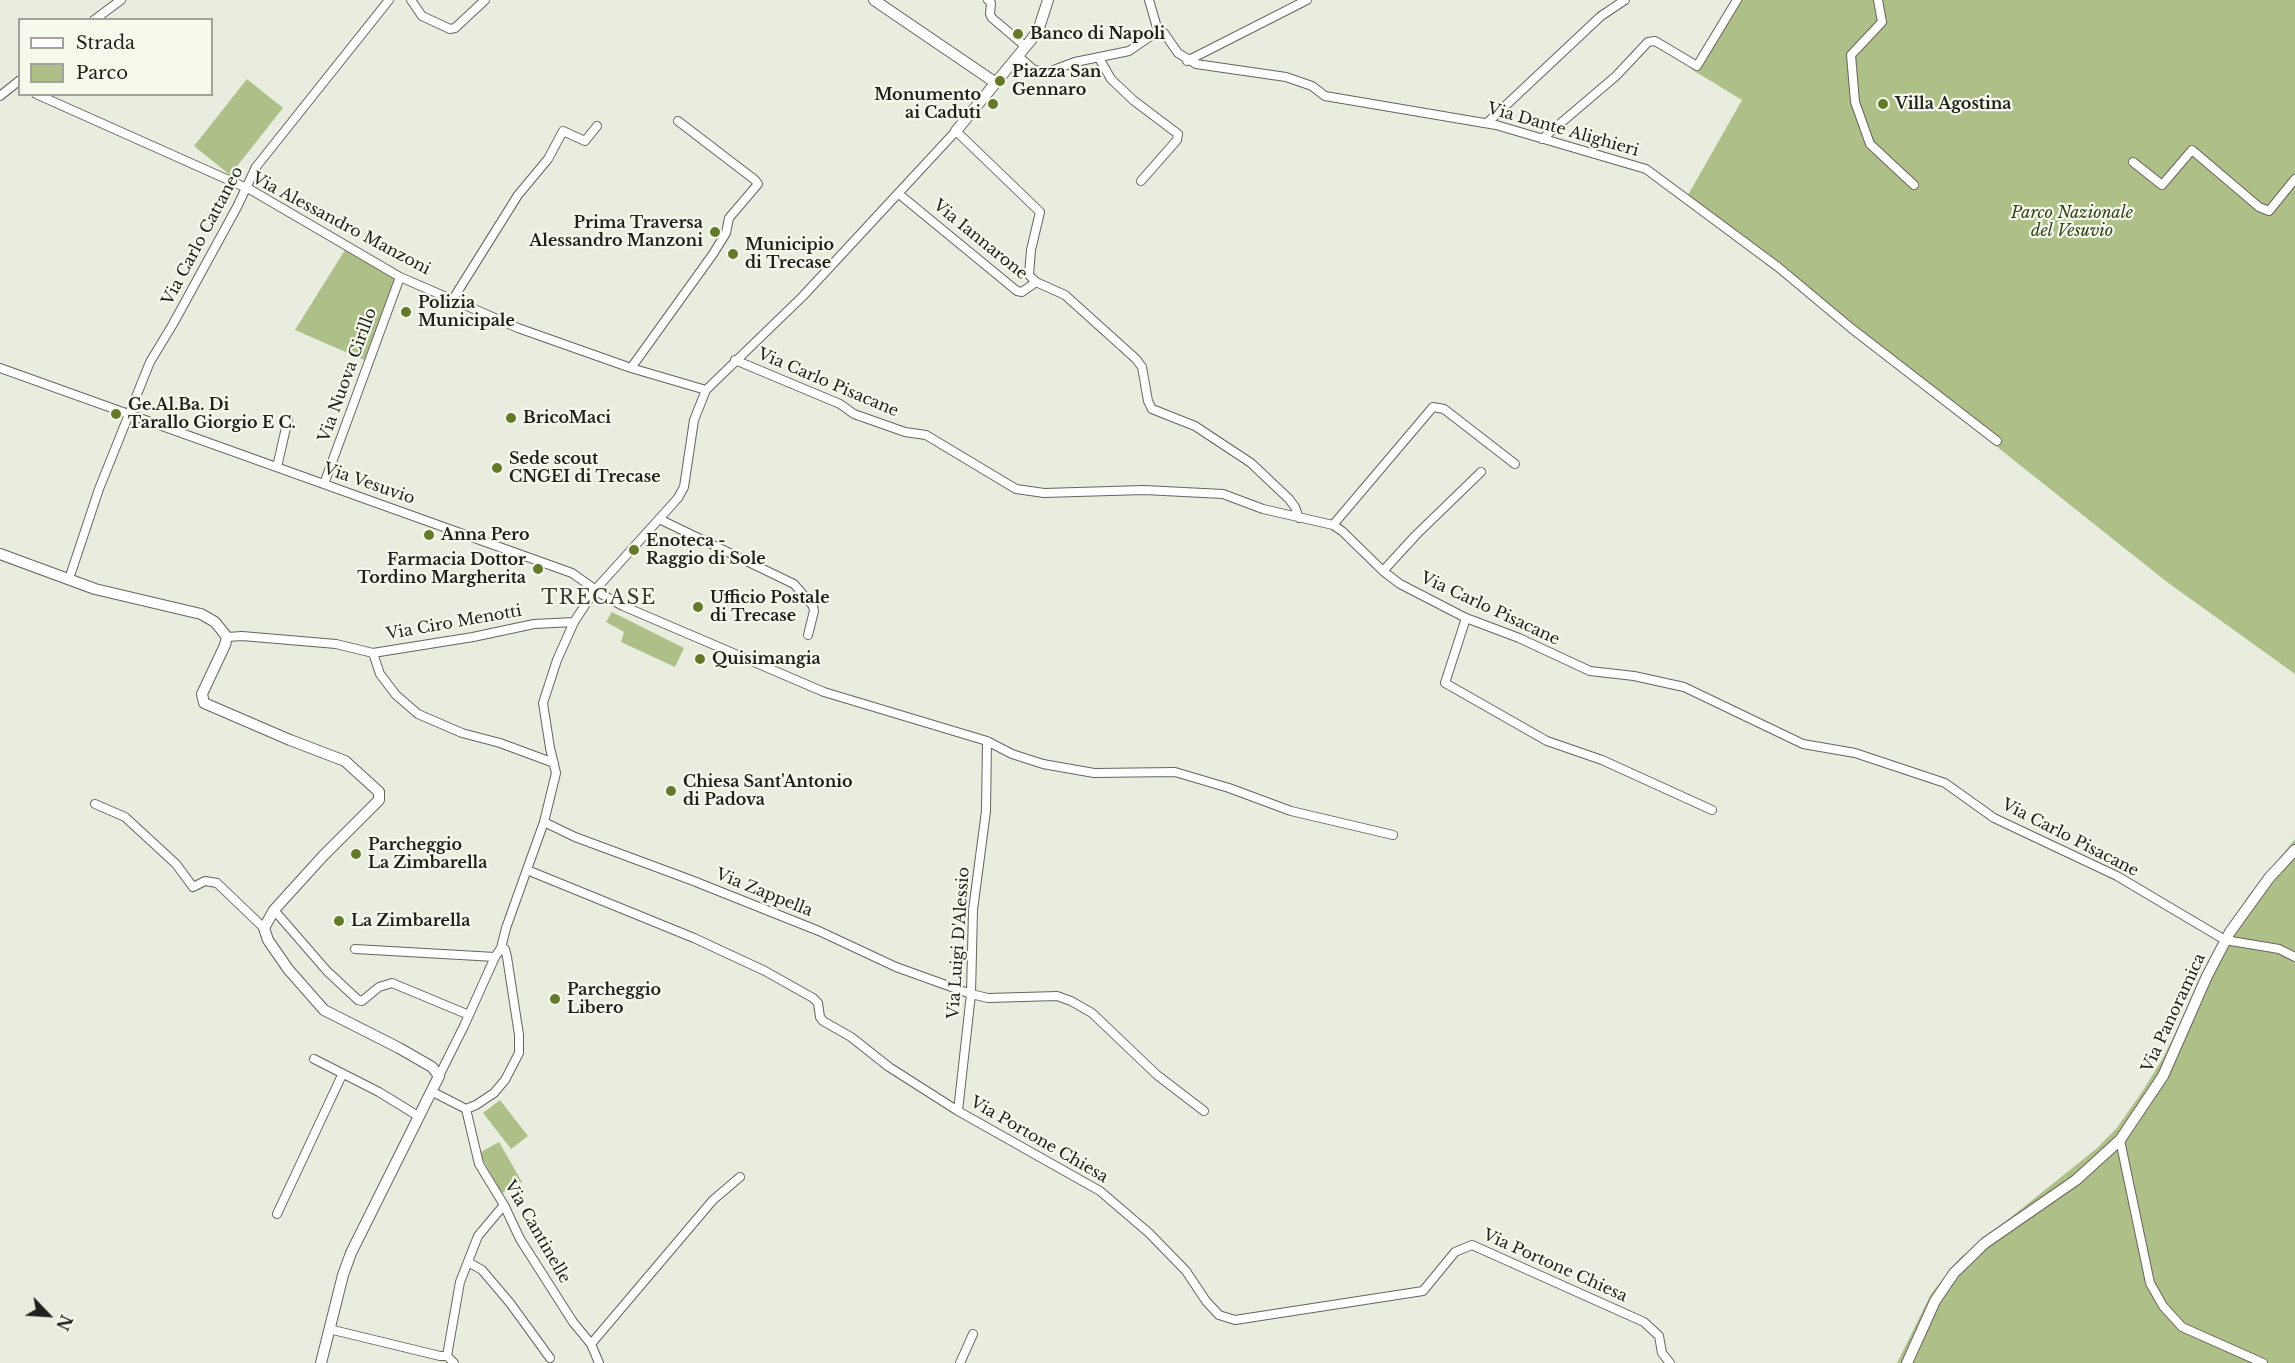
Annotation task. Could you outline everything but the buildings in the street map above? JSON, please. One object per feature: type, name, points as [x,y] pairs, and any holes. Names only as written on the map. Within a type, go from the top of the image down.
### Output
[{"type":"street","points":[[97,18],[121,0]]},
{"type":"street","name":"Via Carlo Cattaneo","points":[[129,413],[150,362],[237,207],[256,167],[389,0]]},
{"type":"street","points":[[411,0],[422,16],[450,29],[455,28],[485,0]]},
{"type":"street","points":[[874,0],[996,83]]},
{"type":"street","points":[[988,0],[991,3],[992,18],[1025,46]]},
{"type":"street","points":[[321,1363],[343,1275],[359,1233],[501,948],[544,822],[555,782],[543,703],[557,660],[574,622],[595,590],[678,498],[684,487],[694,420],[706,390],[803,296],[956,131],[1039,28],[1048,0]]},
{"type":"street","points":[[1149,0],[1158,31]]},
{"type":"street","points":[[1158,31],[1164,33],[1178,53],[1187,61],[1307,0]]},
{"type":"street","points":[[1487,123],[1601,16],[1624,0]]},
{"type":"street","points":[[1542,139],[1616,75],[1648,42],[1654,40],[1697,66],[1737,0]]},
{"type":"street","points":[[1878,0],[1882,22],[1851,56],[1855,102],[1870,144],[1914,185]]},
{"type":"street","points":[[1018,56],[1034,70],[1048,72],[1075,62],[1129,51],[1158,31]]},
{"type":"street","points":[[1099,58],[1111,79],[1178,134],[1177,140],[1141,181]]},
{"type":"street","name":"Via Dante Alighieri","points":[[1187,61],[1286,77],[1311,86],[1325,96],[1487,123],[1646,169],[1778,267],[1851,328],[1997,441]]},
{"type":"street","points":[[0,96],[18,84]]},
{"type":"street","name":"Via Alessandro Manzoni","points":[[40,96],[245,188],[314,225],[400,277],[518,328],[631,368],[706,390]]},
{"type":"street","points":[[631,368],[713,254],[726,233],[729,218],[758,184],[678,121]]},
{"type":"street","points":[[453,299],[518,195],[548,159],[563,131],[585,141],[597,126]]},
{"type":"street","points":[[956,131],[1040,212],[1028,273],[1036,282]]},
{"type":"street","points":[[2133,162],[2162,185],[2192,150],[2259,207],[2269,211],[2295,179]]},
{"type":"street","name":"Via Iannarone","points":[[899,194],[1017,291],[1022,292],[1036,282],[1065,295],[1136,359],[1142,367],[1148,401],[1152,409],[1195,426],[1251,463],[1289,499],[1299,518]]},
{"type":"street","name":"Via Nuova Cirillo","points":[[324,484],[400,277]]},
{"type":"street","name":"Via Carlo Pisacane","points":[[735,360],[840,404],[854,414],[904,432],[926,435],[1016,489],[1044,493],[1144,490],[1223,494],[1263,509],[1333,525],[1400,584],[1466,618],[1519,638],[1590,671],[1634,676],[1684,687],[1803,744],[1855,753],[1946,783],[1994,818],[2117,876],[2225,940]]},
{"type":"street","name":"Via Vesuvio","points":[[0,368],[572,573],[623,606],[824,692],[987,741],[1012,754],[1043,764],[1094,773],[1175,772],[1229,788],[1291,811],[1393,835]]},
{"type":"street","points":[[1333,525],[1433,406],[1444,409],[1515,464]]},
{"type":"street","points":[[71,573],[99,489],[129,413]]},
{"type":"street","points":[[278,467],[288,419]]},
{"type":"street","points":[[1383,571],[1416,535],[1481,472]]},
{"type":"street","points":[[659,519],[794,584],[813,606],[814,611],[808,635]]},
{"type":"street","points":[[0,554],[95,589],[201,615],[215,622],[227,637],[202,694],[204,703],[345,761],[379,792],[379,800],[323,856],[274,910],[264,928]]},
{"type":"street","points":[[1466,618],[1445,683],[1547,741],[1602,760],[1712,810]]},
{"type":"street","name":"Via Ciro Menotti","points":[[227,637],[242,636],[336,644],[373,653],[473,637],[534,624],[574,622]]},
{"type":"street","points":[[373,653],[380,674],[396,695],[418,714],[462,733],[554,764]]},
{"type":"street","name":"Via Luigi D'Alessio","points":[[958,1111],[971,994],[974,910],[986,811],[987,741]]},
{"type":"street","points":[[96,804],[125,817],[176,864],[193,887],[205,881],[217,883],[264,928],[268,940],[288,969],[324,1010],[399,1047],[432,1066],[439,1076]]},
{"type":"street","name":"Via Zappella","points":[[544,822],[575,837],[819,931],[896,967],[971,994],[995,998],[1057,996],[1071,1001],[1092,1013],[1157,1075],[1204,1111]]},
{"type":"street","name":"Via Panoramica","points":[[1907,1363],[1935,1301],[1954,1273],[1985,1243],[2076,1180],[2120,1140],[2163,1076],[2225,940],[2269,878],[2295,850]]},
{"type":"street","name":"Via Portone Chiesa","points":[[527,870],[611,902],[694,938],[765,971],[813,998],[818,1003],[820,1017],[823,1020],[851,1037],[889,1067],[958,1111],[1100,1191],[1149,1233],[1186,1271],[1206,1301],[1219,1315],[1235,1320],[1424,1291],[1455,1252],[1472,1245],[1644,1322],[1659,1336],[1662,1353],[1670,1363]]},
{"type":"street","points":[[274,910],[327,972],[358,1000],[362,1001],[379,987],[392,983],[469,1015]]},
{"type":"street","points":[[2225,940],[2279,950],[2295,957]]},
{"type":"street","points":[[431,1091],[466,1108],[494,1094],[505,1080],[519,1053],[519,1035],[507,957],[505,949],[501,948]]},
{"type":"street","points":[[355,949],[495,957]]},
{"type":"street","points":[[314,1059],[379,1092],[418,1116]]},
{"type":"street","points":[[277,1214],[342,1075]]},
{"type":"street","name":"Via Cantinelle","points":[[466,1108],[479,1164],[504,1205],[520,1239],[573,1322],[591,1344],[599,1363]]},
{"type":"street","points":[[2120,1140],[2150,1283],[2163,1306],[2181,1327],[2263,1363]]},
{"type":"street","points":[[591,1344],[713,1200],[740,1177]]},
{"type":"street","points":[[446,1360],[460,1282],[478,1236],[504,1205]]},
{"type":"street","points":[[468,1262],[482,1270],[510,1303],[550,1358]]},
{"type":"street","points":[[329,1329],[440,1356],[454,1363]]},
{"type":"street","points":[[960,1363],[973,1334]]},
{"type":"green space","name":"Parco Nazionale del Vesuvio","points":[[1732,0],[2295,0],[2295,674],[2167,582],[1796,287],[1684,202],[1742,100],[1691,69]]},
{"type":"green space","points":[[247,79],[283,108],[230,175],[194,146]]},
{"type":"green space","points":[[345,250],[396,279],[364,360],[295,330]]},
{"type":"green space","points":[[612,612],[684,648],[675,667],[621,642],[624,632],[606,622]]},
{"type":"green space","points":[[2295,839],[2295,1363],[1897,1363],[1931,1294],[1960,1258],[2096,1149],[2116,1129],[2163,1058],[2217,950],[2248,896]]},
{"type":"green space","points":[[500,1100],[528,1136],[511,1149],[483,1113]]},
{"type":"green space","points":[[499,1142],[522,1182],[502,1193],[479,1153]]},
{"type":"place","name":"Banco di Napoli","points":[[1018,34]]},
{"type":"place","name":"Piazza San Gennaro","points":[[1000,81]]},
{"type":"place","name":"Monumento ai Caduti","points":[[993,104]]},
{"type":"place","name":"Villa Agostina","points":[[1883,104]]},
{"type":"place","name":"Prima Traversa Alessandro Manzoni","points":[[715,232]]},
{"type":"place","name":"Municipio di Trecase","points":[[733,254]]},
{"type":"place","name":"Polizia Municipale","points":[[406,312]]},
{"type":"place","name":"Ge.Al.Ba. Di Tarallo Giorgio E C.","points":[[116,414]]},
{"type":"place","name":"BricoMaci","points":[[511,418]]},
{"type":"place","name":"Sede scout CNGEI di Trecase","points":[[497,468]]},
{"type":"place","name":"Anna Pero","points":[[429,535]]},
{"type":"place","name":"Enoteca - Raggio di Sole","points":[[634,550]]},
{"type":"place","name":"Farmacia Dottor Tordino Margherita","points":[[538,569]]},
{"type":"place","name":"Ufficio Postale di Trecase","points":[[698,607]]},
{"type":"place","name":"Quisimangia","points":[[700,659]]},
{"type":"place","name":"Chiesa Sant'Antonio di Padova","points":[[671,791]]},
{"type":"place","name":"Parcheggio La Zimbarella","points":[[356,854]]},
{"type":"place","name":"La Zimbarella","points":[[339,921]]},
{"type":"place","name":"Parcheggio Libero","points":[[555,999]]},
{"type":"district","name":"TRECASE","points":[[599,598]]}]
